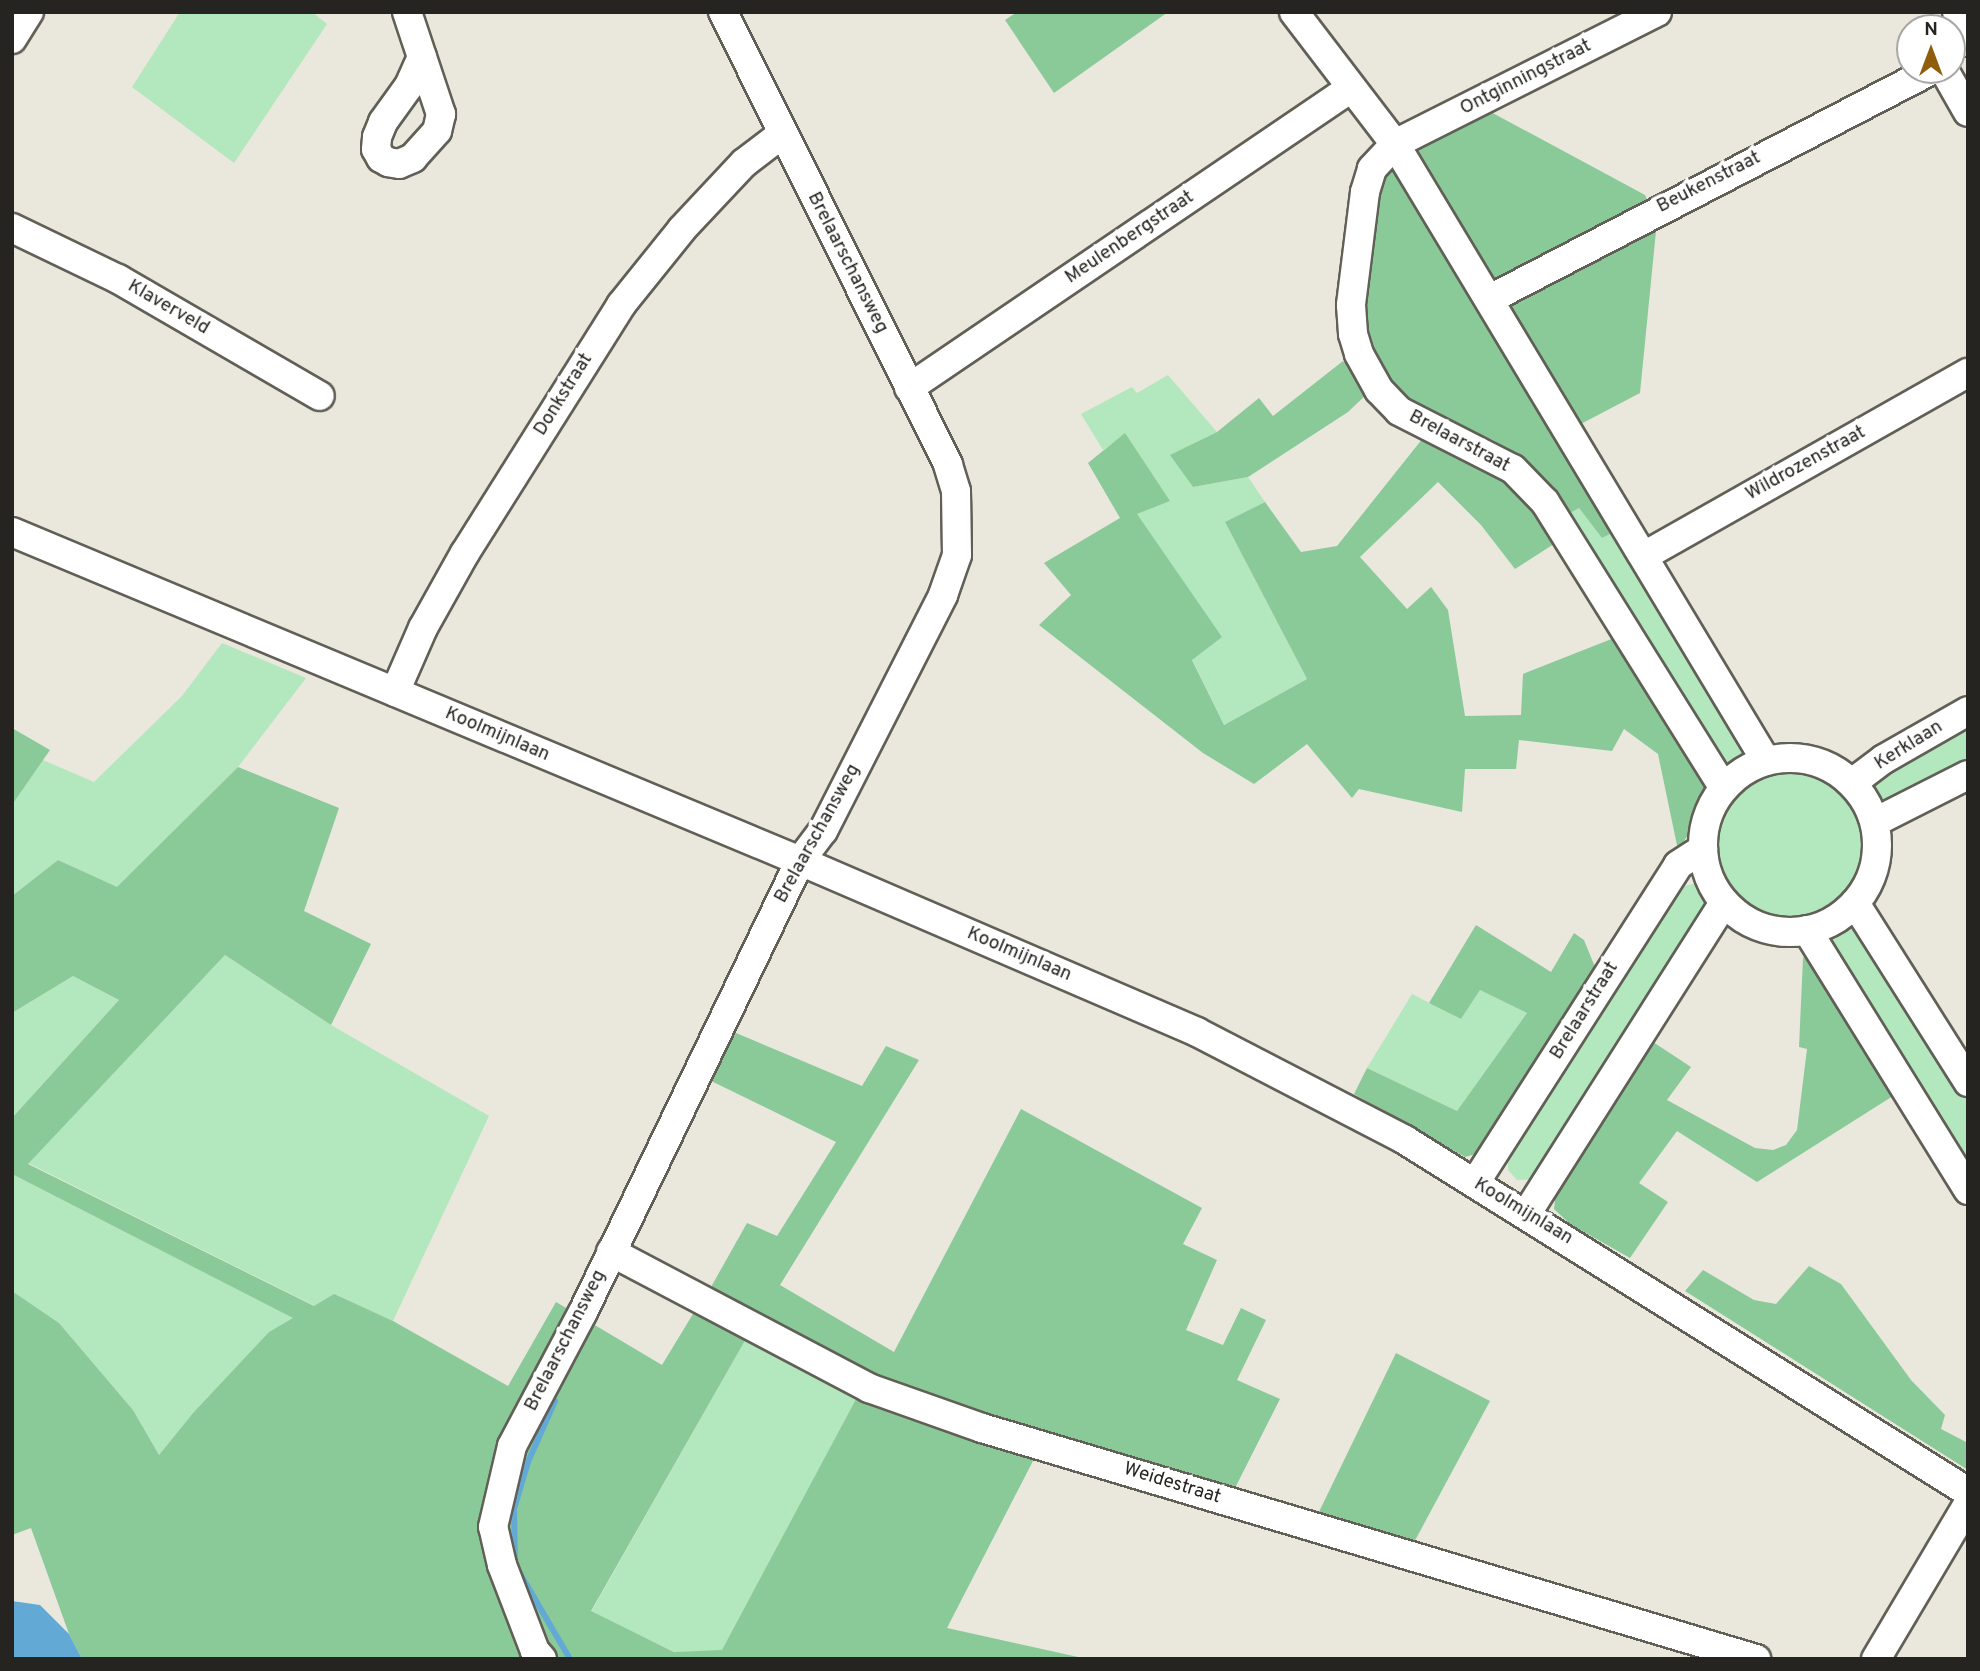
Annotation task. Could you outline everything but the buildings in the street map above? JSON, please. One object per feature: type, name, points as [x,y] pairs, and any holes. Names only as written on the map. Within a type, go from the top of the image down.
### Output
[{"type":"street","points":[[12,39],[29,12]]},
{"type":"street","points":[[407,12],[422,57]]},
{"type":"street","name":"Brelaarschansweg","points":[[542,1659],[535,1651],[502,1565],[493,1527],[512,1446],[611,1252],[800,861],[823,831],[943,595],[957,555],[956,491],[948,464],[723,12]]},
{"type":"street","points":[[1294,12],[1395,144],[1766,761]]},
{"type":"street","name":"Ontginningstraat","points":[[1395,144],[1657,12]]},
{"type":"street","points":[[1957,12],[1968,43]]},
{"type":"street","name":"Beukenstraat","points":[[1490,299],[1904,84]]},
{"type":"street","points":[[1952,84],[1968,112]]},
{"type":"street","name":"Meulenbergstraat","points":[[909,388],[1351,88]]},
{"type":"street","name":"Donkstraat","points":[[395,692],[423,628],[465,552],[621,305],[682,229],[744,163],[782,134]]},
{"type":"street","name":"Brelaarstraat","points":[[1395,144],[1372,169],[1364,192],[1351,305],[1353,334],[1359,354],[1379,390],[1399,411],[1513,469],[1545,502],[1724,788]]},
{"type":"street","name":"Klaverveld","points":[[12,229],[118,279],[320,396]]},
{"type":"street","name":"Wildrozenstraat","points":[[1644,556],[1968,373]]},
{"type":"street","name":"Koolmijnlaan","points":[[12,532],[800,861],[1197,1032],[1405,1140],[1527,1213],[1968,1492]]},
{"type":"street","name":"Kerklaan","points":[[1853,783],[1884,759],[1968,710]]},
{"type":"street","points":[[1795,757],[1823,764],[1853,783],[1875,822],[1877,852],[1872,876],[1855,903],[1837,918],[1807,930],[1784,932],[1762,927],[1742,918],[1724,902],[1707,873],[1703,849],[1704,827],[1711,808],[1724,788],[1738,774],[1766,761],[1795,757]]},
{"type":"street","points":[[1875,822],[1968,775]]},
{"type":"street","name":"Brelaarstraat","points":[[1475,1183],[1678,865],[1703,849]]},
{"type":"street","points":[[1527,1213],[1724,902]]},
{"type":"street","points":[[1855,903],[1968,1082]]},
{"type":"street","points":[[1807,930],[1968,1190]]},
{"type":"street","name":"Weidestraat","points":[[611,1252],[869,1388],[982,1428],[1756,1659]]},
{"type":"street","points":[[1877,1659],[1968,1504]]},
{"type":"green space","points":[[180,12],[312,12],[327,24],[234,163],[132,87]]},
{"type":"green space","points":[[1017,12],[1168,12],[1054,93],[1005,20]]},
{"type":"green space","points":[[1489,111],[1645,195],[1657,221],[1640,393],[1554,438],[1616,531],[1602,538],[1579,508],[1565,516],[1546,481],[1516,455],[1493,440],[1420,409],[1397,393],[1384,376],[1368,328],[1363,299],[1378,184],[1400,160]]},
{"type":"green space","points":[[1343,361],[1369,392],[1348,412],[1248,477],[1193,487],[1170,455],[1217,432],[1259,398],[1273,416]]},
{"type":"green space","points":[[1168,375],[1217,432],[1171,455],[1193,487],[1248,477],[1265,502],[1225,522],[1307,679],[1224,725],[1192,659],[1221,636],[1136,514],[1169,501],[1125,434],[1103,450],[1081,414],[1132,387],[1137,393]]},
{"type":"green space","points":[[1125,433],[1170,501],[1137,514],[1222,637],[1192,660],[1224,725],[1307,679],[1225,522],[1265,502],[1301,552],[1337,546],[1423,438],[1501,475],[1533,505],[1557,542],[1515,569],[1481,525],[1438,482],[1360,557],[1407,609],[1431,587],[1448,610],[1465,716],[1521,715],[1523,674],[1619,636],[1703,775],[1708,791],[1705,810],[1678,850],[1658,754],[1624,729],[1612,751],[1519,740],[1516,769],[1465,769],[1462,812],[1359,789],[1352,798],[1307,744],[1254,784],[1203,753],[1039,625],[1071,595],[1044,563],[1120,518],[1088,463]]},
{"type":"green space","points":[[1579,508],[1602,538],[1616,531],[1749,755],[1748,763],[1739,771],[1728,772],[1565,516]]},
{"type":"green space","points":[[222,643],[306,678],[238,767],[117,888],[58,860],[12,896],[12,805],[43,760],[94,782],[182,696]]},
{"type":"green space","points":[[1968,724],[1968,768],[1882,808],[1876,802],[1873,783],[1880,775]]},
{"type":"green space","points":[[12,728],[50,750],[12,805]]},
{"type":"green space","points":[[238,767],[339,808],[304,911],[371,944],[331,1025],[225,955],[28,1164],[314,1306],[334,1294],[393,1321],[508,1386],[556,1302],[662,1365],[696,1309],[747,1337],[591,1611],[674,1652],[722,1650],[856,1399],[1034,1459],[947,1628],[1087,1659],[82,1659],[69,1634],[31,1528],[12,1535],[12,1291],[59,1323],[133,1410],[159,1455],[193,1413],[269,1332],[293,1318],[12,1174],[12,1118],[119,1000],[73,976],[12,1013],[12,896],[58,860],[117,887]]},
{"type":"green space","points":[[1792,773],[1821,779],[1845,795],[1861,819],[1867,848],[1861,877],[1845,901],[1821,917],[1792,923],[1763,917],[1739,901],[1723,877],[1717,848],[1723,819],[1739,795],[1763,779]]},
{"type":"green space","points":[[1684,886],[1704,886],[1711,901],[1537,1179],[1517,1180],[1508,1170],[1508,1159],[1678,892]]},
{"type":"green space","points":[[1476,925],[1551,972],[1574,933],[1584,940],[1597,972],[1490,1145],[1465,1157],[1354,1094],[1367,1068],[1457,1111],[1527,1013],[1480,990],[1461,1019],[1429,1003]]},
{"type":"green space","points":[[1851,926],[1862,931],[1968,1101],[1968,1171],[1830,943],[1834,930]]},
{"type":"green space","points":[[225,955],[331,1025],[489,1116],[393,1321],[334,1295],[315,1306],[28,1163]]},
{"type":"green space","points":[[1806,955],[1817,962],[1893,1096],[1757,1182],[1677,1131],[1639,1183],[1668,1202],[1630,1258],[1570,1224],[1554,1209],[1557,1183],[1650,1040],[1691,1067],[1667,1100],[1755,1148],[1773,1150],[1786,1145],[1797,1130],[1807,1049],[1799,1047],[1803,958]]},
{"type":"green space","points":[[73,976],[119,1000],[12,1118],[12,1013]]},
{"type":"green space","points":[[1480,990],[1527,1013],[1457,1111],[1367,1068],[1412,994],[1461,1019]]},
{"type":"green space","points":[[729,1030],[862,1086],[886,1046],[919,1060],[780,1285],[894,1352],[1021,1109],[1202,1208],[1183,1244],[1217,1260],[1186,1330],[1223,1345],[1241,1308],[1266,1320],[1237,1380],[1280,1399],[1233,1492],[990,1418],[879,1378],[711,1287],[747,1223],[777,1236],[836,1142],[705,1078]]},
{"type":"green space","points":[[12,1174],[294,1318],[269,1332],[193,1413],[159,1455],[133,1410],[59,1323],[12,1291]]},
{"type":"green space","points":[[1809,1266],[1841,1284],[1911,1380],[1945,1415],[1941,1429],[1968,1443],[1968,1470],[1685,1291],[1703,1270],[1754,1300],[1776,1304]]},
{"type":"green space","points":[[747,1337],[856,1399],[722,1651],[675,1652],[591,1612]]},
{"type":"green space","points":[[1396,1353],[1490,1401],[1411,1548],[1316,1518]]},
{"type":"water","points":[[12,1601],[40,1605],[69,1634],[82,1659],[12,1659]]},
{"type":"waterway","points":[[555,1401],[528,1462],[514,1509],[515,1565],[570,1659]]}]
